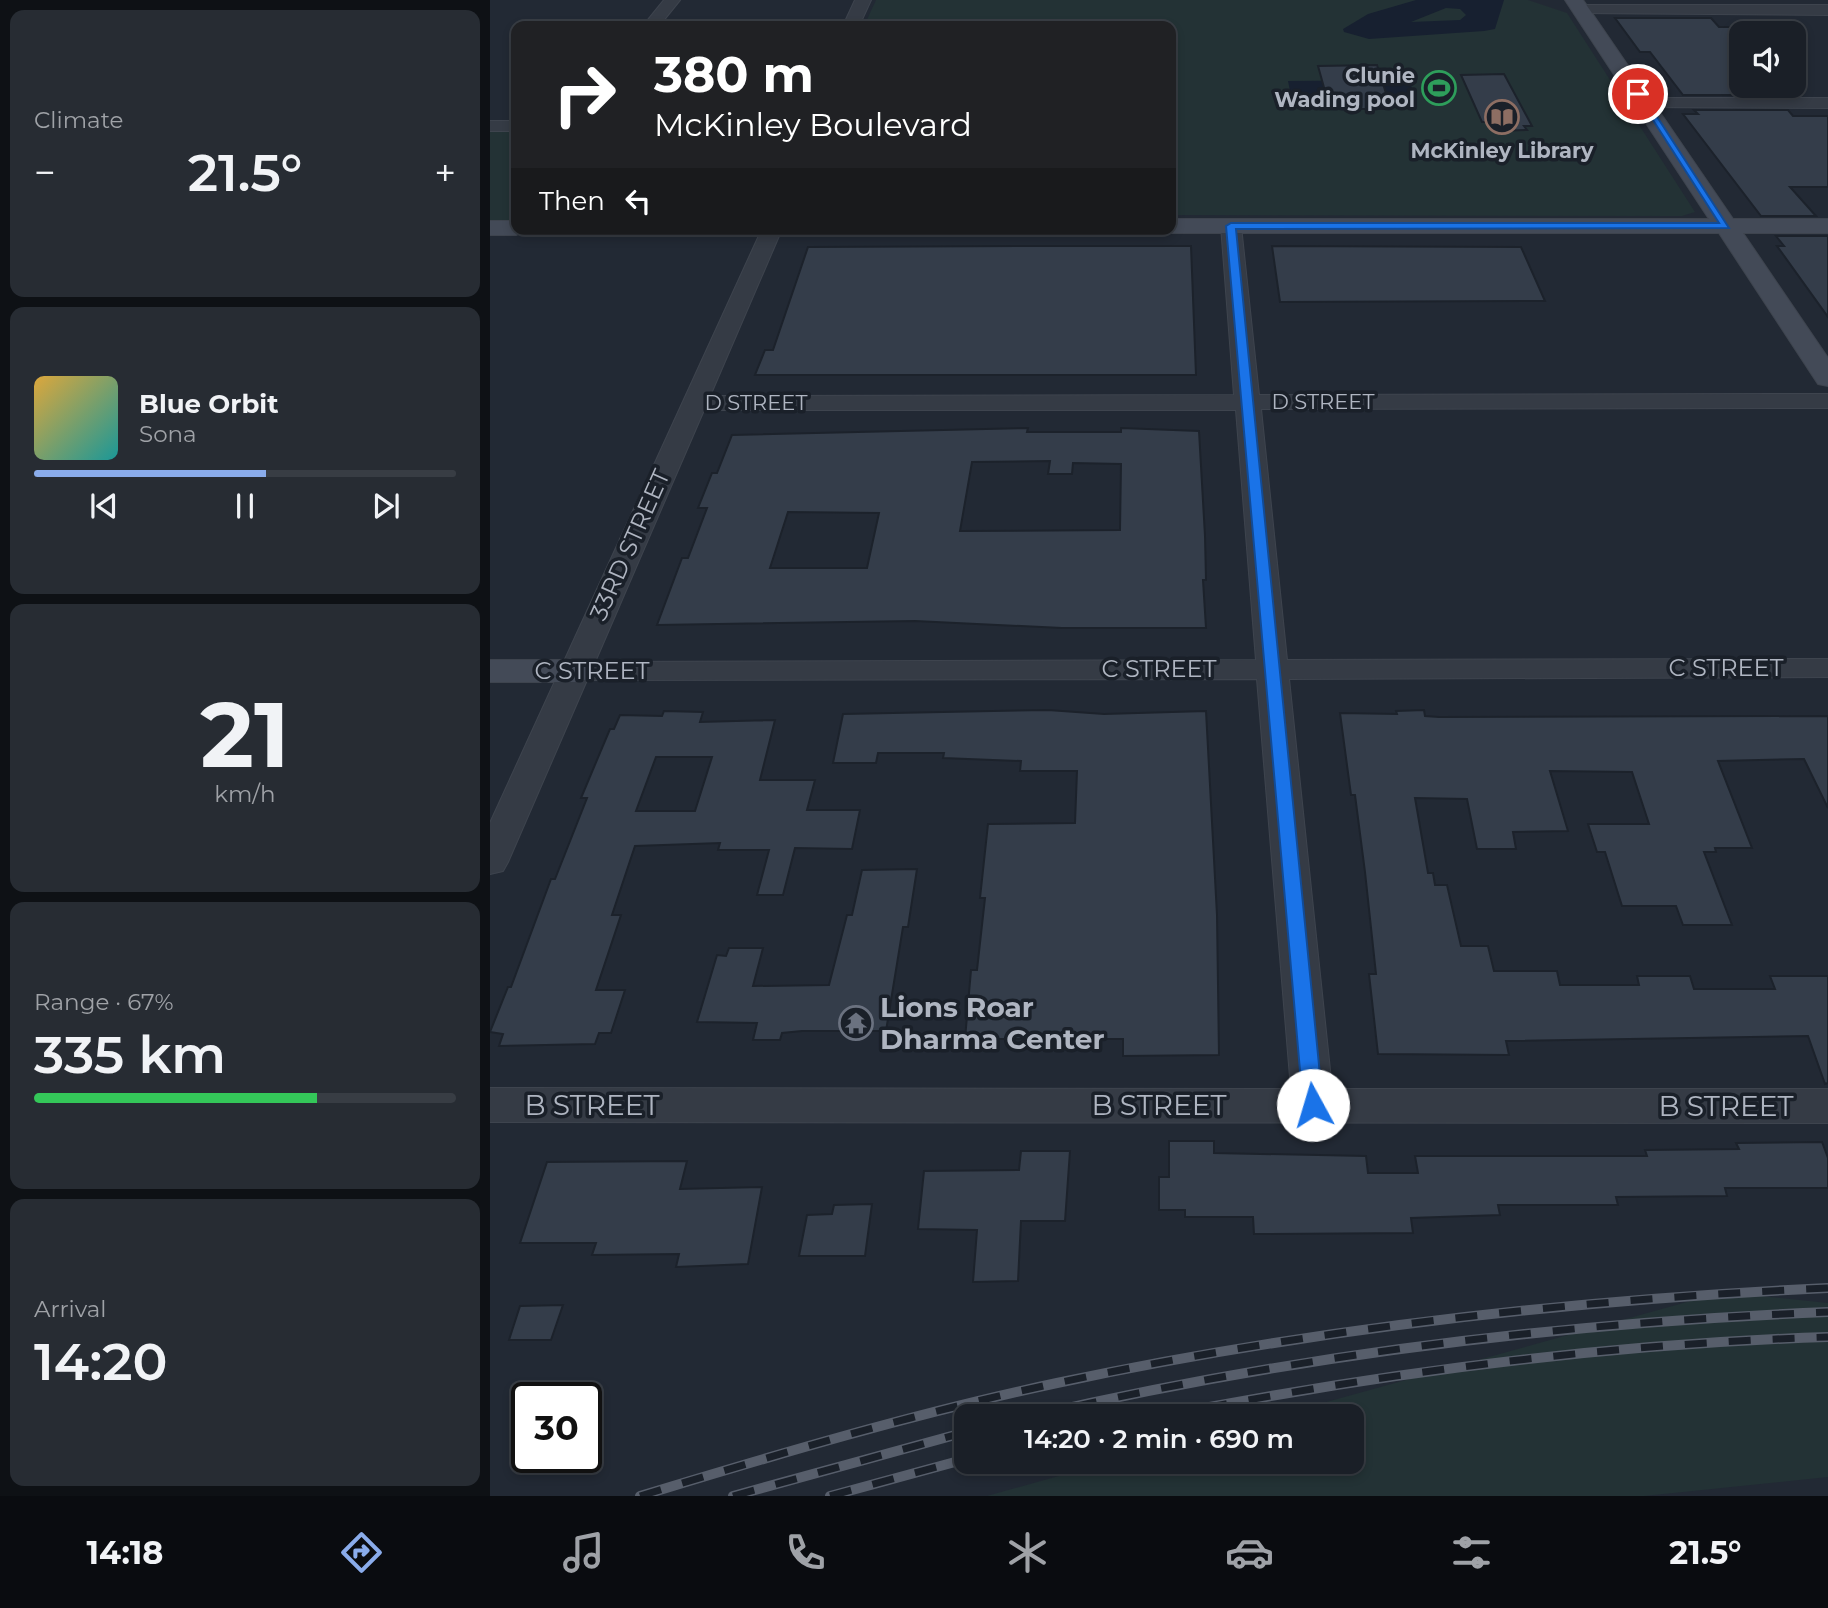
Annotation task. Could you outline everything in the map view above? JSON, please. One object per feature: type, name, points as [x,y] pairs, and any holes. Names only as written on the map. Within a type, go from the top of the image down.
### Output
[{"type":"street","points":[[655,21],[672,0]]},
{"type":"street","points":[[853,21],[863,0]]},
{"type":"street","points":[[1553,4],[1828,10]]},
{"type":"street","points":[[1577,5],[1828,378]]},
{"type":"street","points":[[1643,103],[1828,103]]},
{"type":"street","points":[[490,125],[511,125]]},
{"type":"street","points":[[1176,226],[1828,226]]},
{"type":"street","points":[[1231,226],[1313,1105]]},
{"type":"street","points":[[490,228],[511,228]]},
{"type":"street","name":"33RD STREET","points":[[490,862],[769,235]]},
{"type":"street","name":"D STREET","points":[[693,403],[1828,401]]},
{"type":"street","name":"C STREET","points":[[490,671],[1828,668]]},
{"type":"street","name":"B STREET","points":[[490,1105],[1828,1106]]},
{"type":"shaded area","points":[[876,0],[1528,0],[1567,13],[1695,212],[1682,216],[1176,215],[1176,21],[866,21]]},
{"type":"shaded area","points":[[490,130],[511,130],[511,222],[490,222]]},
{"type":"shaded area","points":[[1723,1292],[1828,1303],[1828,1477],[1644,1496],[987,1496],[1066,1474],[1364,1474],[1364,1404],[1319,1404]]},
{"type":"water","points":[[1416,0],[1504,0],[1495,29],[1369,39],[1344,32],[1343,29],[1368,14]],"holes":[[[1446,8],[1460,9],[1466,15],[1460,20],[1411,22]]]},
{"type":"water","points":[[1409,80],[1415,96],[1291,96],[1288,81]]},
{"type":"building","points":[[1615,18],[1711,18],[1719,27],[1729,27],[1729,95],[1683,95],[1650,52],[1640,52]]},
{"type":"building","points":[[1377,65],[1391,109],[1330,109],[1318,66]]},
{"type":"building","points":[[1504,74],[1532,126],[1524,126],[1527,130],[1497,131],[1493,122],[1482,122],[1461,75]]},
{"type":"building","points":[[1694,110],[1788,110],[1793,116],[1828,116],[1828,187],[1790,187],[1816,216],[1761,216],[1683,114],[1698,114]]},
{"type":"building","points":[[1776,236],[1828,236],[1828,317],[1777,246],[1784,246]]},
{"type":"building","points":[[1191,246],[1196,375],[755,375],[765,350],[773,350],[808,247]]},
{"type":"building","points":[[1272,246],[1521,247],[1545,301],[1280,302]]},
{"type":"building","points":[[1028,428],[1027,432],[1121,432],[1121,428],[1199,431],[1205,536],[1206,580],[1203,580],[1206,628],[1062,628],[915,621],[657,625],[682,558],[688,558],[707,508],[698,508],[712,473],[717,473],[732,435]],"holes":[[[1050,461],[1048,474],[1072,474],[1073,463],[1121,464],[1120,530],[960,531],[972,462]],[[788,512],[879,513],[867,568],[770,568]]]},
{"type":"building","points":[[1048,710],[1104,714],[1206,711],[1217,915],[1219,1055],[1123,1056],[1123,1039],[965,1039],[971,970],[977,970],[985,898],[980,898],[988,824],[1075,823],[1077,771],[1020,771],[1021,761],[943,758],[944,753],[878,753],[876,763],[833,763],[843,714]]},
{"type":"building","points":[[1424,710],[1425,716],[1439,717],[1828,716],[1828,808],[1804,759],[1718,761],[1752,848],[1715,848],[1716,852],[1704,852],[1732,925],[1683,925],[1676,906],[1622,906],[1605,852],[1597,852],[1588,824],[1649,824],[1632,772],[1550,771],[1568,831],[1513,832],[1516,849],[1477,849],[1467,799],[1415,798],[1428,873],[1433,873],[1435,885],[1447,885],[1461,946],[1488,946],[1494,971],[1557,971],[1560,985],[1639,985],[1637,976],[1690,976],[1694,989],[1775,989],[1770,976],[1828,976],[1828,1083],[1825,1084],[1808,1036],[1506,1041],[1509,1055],[1378,1054],[1369,974],[1376,974],[1365,872],[1340,713],[1397,714],[1396,711]]},
{"type":"building","points":[[664,711],[703,712],[700,722],[775,720],[760,780],[815,780],[807,810],[860,810],[852,849],[795,848],[783,895],[757,895],[769,850],[718,850],[720,843],[635,846],[612,915],[621,915],[596,990],[625,990],[611,1033],[599,1033],[595,1044],[499,1046],[503,1034],[490,1032],[508,987],[511,987],[551,879],[555,879],[587,798],[581,798],[610,729],[614,729],[620,715],[662,716]],"holes":[[[656,757],[712,757],[695,811],[636,811]]]},
{"type":"building","points":[[917,869],[908,927],[903,927],[886,1031],[802,1031],[782,1033],[780,1040],[753,1040],[757,1023],[697,1022],[717,955],[726,956],[729,948],[763,948],[753,986],[829,985],[847,915],[852,915],[862,870]]},
{"type":"building","points":[[1169,1141],[1214,1141],[1214,1153],[1366,1156],[1368,1173],[1418,1173],[1415,1156],[1647,1156],[1645,1150],[1739,1149],[1736,1143],[1822,1142],[1828,1158],[1828,1188],[1725,1188],[1727,1196],[1616,1197],[1618,1205],[1498,1205],[1500,1215],[1411,1218],[1413,1233],[1254,1234],[1253,1217],[1185,1217],[1185,1210],[1159,1210],[1159,1177],[1169,1177]]},
{"type":"building","points":[[1021,1151],[1070,1151],[1065,1221],[1021,1221],[1018,1281],[973,1282],[977,1230],[918,1229],[924,1171],[1019,1170]]},
{"type":"building","points":[[687,1161],[680,1189],[762,1187],[748,1264],[676,1267],[679,1254],[592,1255],[596,1243],[520,1243],[547,1162]]},
{"type":"building","points":[[872,1204],[865,1256],[799,1256],[807,1215],[832,1214],[834,1205]]},
{"type":"building","points":[[563,1305],[551,1340],[509,1340],[520,1306]]},
{"type":"railway","points":[[640,1496],[952,1407],[1057,1383],[1248,1347],[1344,1332],[1537,1309],[1828,1288]]},
{"type":"railway","points":[[1086,1404],[1328,1359],[1427,1345],[1626,1324],[1828,1312]]},
{"type":"railway","points":[[1228,1404],[1328,1386],[1494,1363],[1660,1346],[1828,1337]]},
{"type":"railway","points":[[733,1496],[954,1435]]},
{"type":"railway","points":[[830,1496],[954,1462]]},
{"type":"place","name":"Clunie Wading pool","points":[[1439,88]]},
{"type":"place","name":"McKinley Library","points":[[1502,117]]},
{"type":"place","name":"Lions Roar Dharma Center","points":[[856,1023]]},
{"type":"route","points":[[1313,1105],[1231,226],[1726,226],[1638,94]]}]
